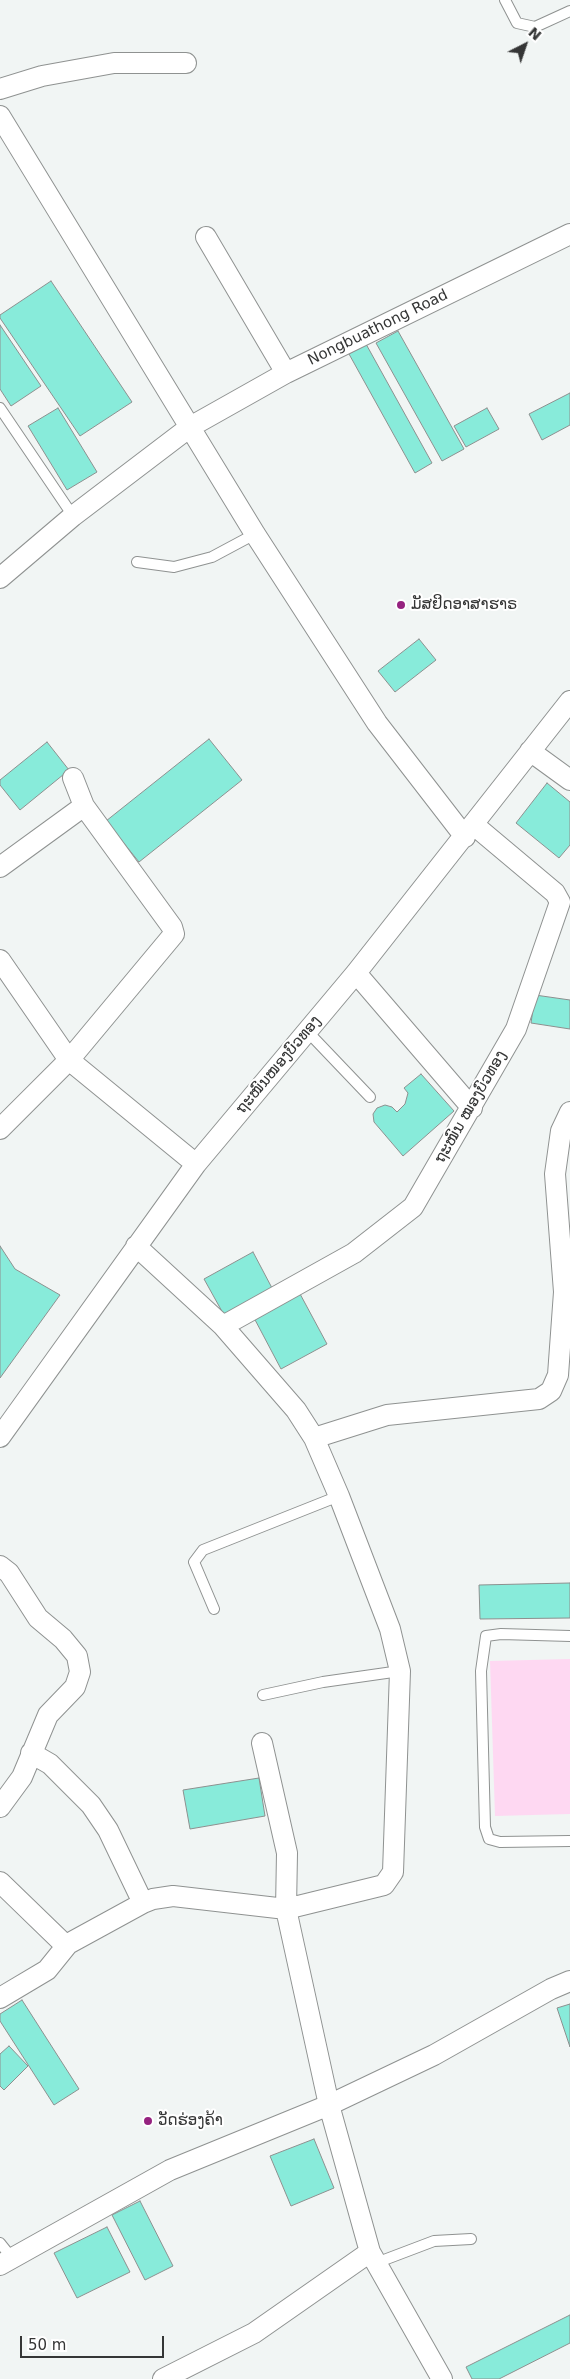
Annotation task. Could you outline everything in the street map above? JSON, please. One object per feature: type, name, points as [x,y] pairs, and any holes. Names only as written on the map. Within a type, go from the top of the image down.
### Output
[{"type":"street","points":[[0,89],[42,76],[114,63],[186,63]]},
{"type":"street","points":[[0,116],[255,534],[377,723],[469,831]]},
{"type":"street","name":"Nongbuathong Road","points":[[0,578],[72,516],[190,427],[286,373],[570,234]]},
{"type":"street","points":[[206,238],[286,373]]},
{"type":"street","name":"ຖະໜົນໜອງບົວທອງ","points":[[0,1437],[196,1164],[356,973],[570,701]]},
{"type":"street","points":[[530,751],[570,780]]},
{"type":"street","points":[[0,1129],[69,1060],[174,934],[172,927],[84,806],[73,778]]},
{"type":"street","points":[[0,867],[84,806]]},
{"type":"street","name":"ຖະໜົນ ໝອງບົວທອງ","points":[[223,1326],[354,1253],[413,1207],[516,1029],[560,902],[555,893],[469,831]]},
{"type":"street","points":[[0,961],[69,1060],[196,1164]]},
{"type":"street","points":[[356,973],[472,1108]]},
{"type":"street","points":[[314,1438],[387,1415],[539,1399],[550,1391],[558,1376],[564,1292],[555,1174],[561,1131],[570,1112]]},
{"type":"street","points":[[0,1998],[46,1970],[68,1944],[143,1902],[173,1896],[286,1909],[384,1885],[394,1872],[400,1671],[390,1629],[339,1496],[314,1438],[296,1410],[223,1326],[136,1246]]},
{"type":"street","points":[[0,1566],[9,1573],[38,1618],[78,1656],[80,1672],[74,1687],[48,1715],[22,1777],[0,1807]]},
{"type":"street","points":[[262,1743],[287,1853],[286,1909],[329,2106],[373,2257],[442,2379]]},
{"type":"street","points":[[31,1753],[50,1764],[92,1805],[108,1830],[143,1902]]},
{"type":"street","points":[[0,1882],[62,1942],[68,1944]]},
{"type":"street","points":[[4,2255],[170,2170],[329,2106],[434,2055],[551,1989],[570,1981]]},
{"type":"street","points":[[163,2379],[254,2333],[373,2257]]},
{"type":"lane","points":[[504,0],[517,23],[535,27],[570,12]]},
{"type":"lane","points":[[0,408],[72,516]]},
{"type":"lane","points":[[136,562],[174,567],[212,557],[255,534]]},
{"type":"lane","points":[[307,1031],[370,1097]]},
{"type":"lane","points":[[214,1609],[194,1562],[203,1550],[339,1496]]},
{"type":"lane","points":[[570,1636],[501,1634],[486,1636],[481,1671],[485,1827],[489,1839],[500,1842],[570,1841]]},
{"type":"lane","points":[[263,1696],[324,1682],[400,1671]]},
{"type":"lane","points":[[373,2257],[434,2241],[471,2239]]},
{"type":"shaded area","points":[[570,1659],[570,1814],[495,1816],[490,1661]]},
{"type":"building","points":[[51,281],[132,402],[80,436],[0,318],[0,315]]},
{"type":"building","points":[[0,325],[41,386],[11,406],[0,389]]},
{"type":"building","points":[[398,331],[464,449],[442,461],[376,343]]},
{"type":"building","points":[[366,344],[432,463],[415,473],[349,354]]},
{"type":"building","points":[[570,393],[570,425],[542,440],[529,414]]},
{"type":"building","points":[[58,408],[97,472],[67,490],[28,426]]},
{"type":"building","points":[[487,408],[499,429],[466,447],[454,426]]},
{"type":"building","points":[[419,639],[436,660],[395,692],[378,671]]},
{"type":"building","points":[[209,739],[242,780],[139,862],[106,821]]},
{"type":"building","points":[[47,742],[69,770],[20,810],[0,785],[0,780]]},
{"type":"building","points":[[547,783],[570,802],[570,845],[559,858],[516,823]]},
{"type":"building","points":[[535,995],[570,1000],[570,1029],[531,1023]]},
{"type":"building","points":[[421,1074],[454,1111],[403,1156],[374,1122],[373,1114],[377,1108],[385,1105],[392,1107],[397,1112],[405,1104],[408,1093],[404,1088]]},
{"type":"building","points":[[0,1246],[15,1269],[60,1295],[0,1378]]},
{"type":"building","points":[[253,1252],[272,1288],[224,1315],[204,1279]]},
{"type":"building","points":[[299,1292],[327,1344],[281,1369],[253,1316]]},
{"type":"building","points":[[570,1583],[570,1618],[480,1619],[479,1585]]},
{"type":"building","points":[[259,1778],[265,1816],[190,1829],[183,1790]]},
{"type":"building","points":[[22,2000],[79,2089],[54,2105],[0,2021],[0,2014]]},
{"type":"building","points":[[570,2004],[570,2047],[557,2008]]},
{"type":"building","points":[[9,2046],[28,2066],[4,2090],[0,2086],[0,2054]]},
{"type":"building","points":[[314,2139],[334,2188],[291,2206],[270,2156]]},
{"type":"building","points":[[140,2201],[173,2266],[145,2280],[112,2215]]},
{"type":"building","points":[[107,2227],[130,2272],[77,2298],[54,2253]]},
{"type":"building","points":[[570,2315],[570,2343],[499,2379],[472,2379],[466,2367]]},
{"type":"place","name":"ມັສຢິດອາສາຮາຣ","points":[[401,605]]},
{"type":"place","name":"ວັດຮ່ອງຄ້າ","points":[[148,2121]]}]
